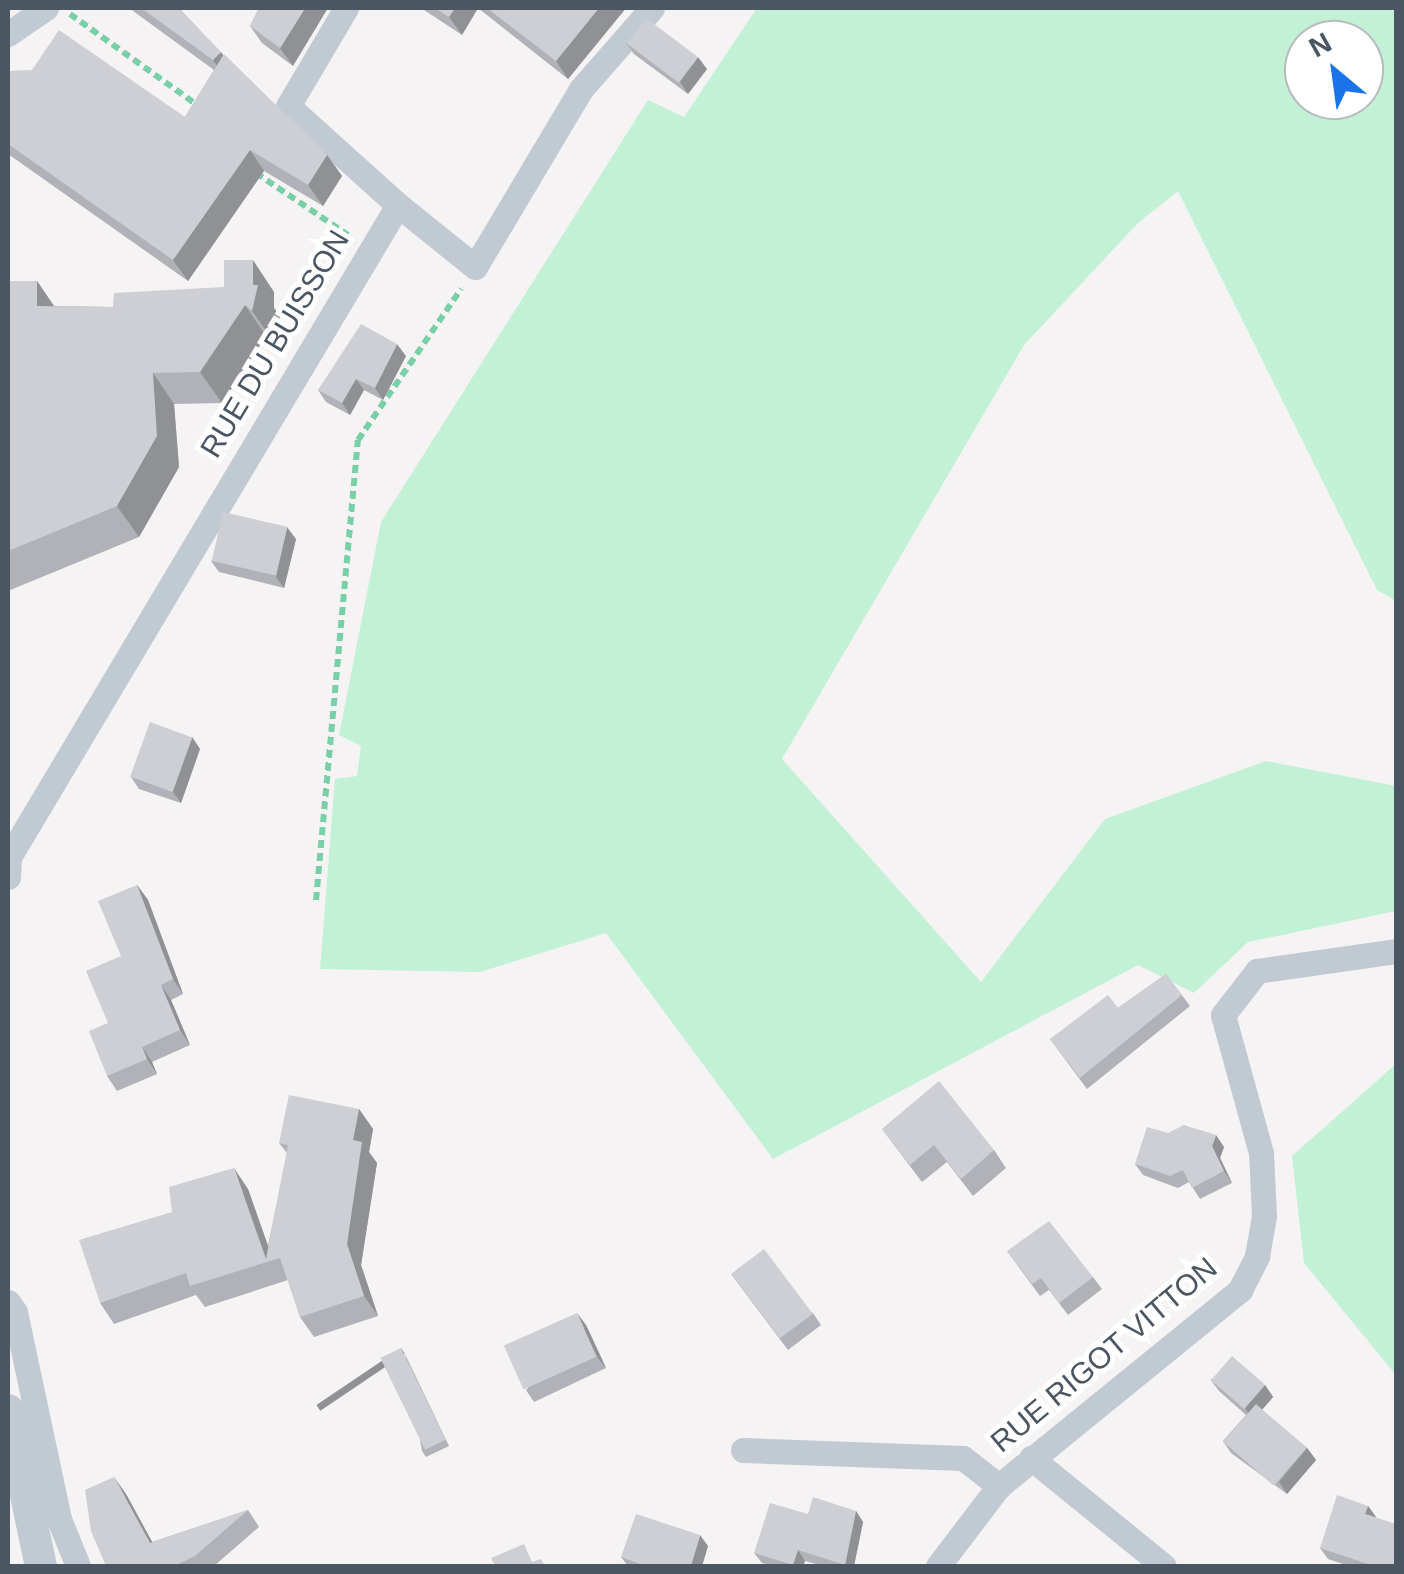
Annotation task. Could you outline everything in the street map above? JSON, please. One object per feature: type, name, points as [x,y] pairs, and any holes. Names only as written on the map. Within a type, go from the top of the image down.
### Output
[{"type":"street","points":[[8,34],[46,8]]},
{"type":"street","points":[[346,8],[288,106],[398,205],[476,267],[580,89],[652,8]]},
{"type":"street","name":"RUE DU BUISSON","points":[[8,877],[9,858],[398,205]]},
{"type":"street","name":"RUE RIGOT VITTON","points":[[938,1566],[998,1486],[1240,1290],[1257,1256],[1264,1216],[1261,1153],[1223,1016],[1257,971],[1396,951]]},
{"type":"street","points":[[8,1302],[15,1312],[59,1519],[78,1566]]},
{"type":"street","points":[[8,1410],[12,1461],[41,1566]]},
{"type":"street","points":[[743,1450],[963,1458],[998,1486]]},
{"type":"street","points":[[1031,1458],[1164,1566]]},
{"type":"path","points":[[60,8],[197,100],[198,115]]},
{"type":"path","points":[[241,163],[369,251]]},
{"type":"path","points":[[316,900],[358,440],[476,267]]},
{"type":"green space","points":[[757,8],[1396,8],[1396,601],[1377,590],[1178,191],[1137,224],[1024,345],[782,759],[981,982],[1105,819],[1266,761],[1396,786],[1396,911],[1248,942],[1194,993],[1138,965],[773,1159],[606,933],[480,972],[320,969],[335,779],[357,776],[361,746],[339,735],[381,522],[648,100],[684,117]]},
{"type":"green space","points":[[1396,1064],[1396,1375],[1304,1263],[1292,1156]]},
{"type":"building","points":[[141,8],[179,8],[221,52],[213,60]]},
{"type":"building","points":[[259,8],[305,8],[280,48],[250,26]]},
{"type":"building","points":[[435,8],[455,8],[449,17]]},
{"type":"building","points":[[487,8],[599,8],[556,61]]},
{"type":"building","points":[[646,18],[698,57],[679,83],[627,44]]},
{"type":"building","points":[[59,30],[185,117],[224,54],[327,155],[308,185],[250,150],[173,260],[8,144],[8,71],[32,70]]},
{"type":"building","points":[[224,260],[253,260],[253,285],[258,285],[252,311],[245,305],[200,372],[153,373],[157,436],[117,506],[8,551],[8,281],[37,281],[37,306],[113,307],[114,293],[224,287]]},
{"type":"building","points":[[361,324],[397,344],[375,388],[356,379],[342,403],[318,390]]},
{"type":"building","points":[[223,512],[287,527],[276,576],[212,561]]},
{"type":"building","points":[[150,722],[192,737],[172,792],[130,777]]},
{"type":"building","points":[[137,885],[173,979],[161,985],[180,1030],[142,1047],[147,1059],[107,1076],[89,1031],[108,1023],[86,971],[121,956],[98,901]]},
{"type":"building","points":[[1166,974],[1182,995],[1080,1078],[1050,1039],[1108,995],[1118,1008]]},
{"type":"building","points":[[939,1081],[994,1150],[961,1179],[934,1145],[910,1165],[882,1129]]},
{"type":"building","points":[[289,1095],[359,1109],[353,1140],[362,1142],[347,1244],[364,1296],[300,1317],[280,1258],[190,1286],[186,1273],[100,1303],[79,1240],[172,1212],[169,1187],[234,1168],[266,1259],[288,1145],[279,1143]]},
{"type":"building","points":[[1184,1125],[1216,1135],[1212,1146],[1224,1171],[1192,1188],[1183,1170],[1170,1176],[1135,1164],[1147,1127],[1168,1133]]},
{"type":"building","points":[[1049,1221],[1093,1277],[1059,1303],[1041,1278],[1032,1284],[1007,1251]]},
{"type":"building","points":[[764,1249],[813,1314],[780,1338],[731,1274]]},
{"type":"building","points":[[577,1313],[597,1357],[523,1389],[504,1346]]},
{"type":"building","points":[[401,1348],[446,1440],[425,1450],[380,1358]]},
{"type":"building","points":[[1232,1356],[1265,1385],[1244,1409],[1211,1380]]},
{"type":"building","points":[[1256,1404],[1307,1448],[1274,1486],[1223,1442]]},
{"type":"building","points":[[114,1477],[150,1543],[248,1510],[195,1556],[174,1566],[106,1566],[91,1531],[85,1490]]},
{"type":"building","points":[[1337,1495],[1368,1506],[1365,1514],[1396,1524],[1396,1566],[1374,1566],[1320,1548]]},
{"type":"building","points":[[813,1497],[856,1511],[845,1565],[798,1550],[793,1565],[754,1553],[770,1503],[808,1514]]},
{"type":"building","points":[[636,1514],[700,1535],[691,1566],[645,1566],[621,1557]]},
{"type":"building","points":[[524,1544],[532,1562],[541,1559],[545,1566],[495,1566],[491,1558]]}]
